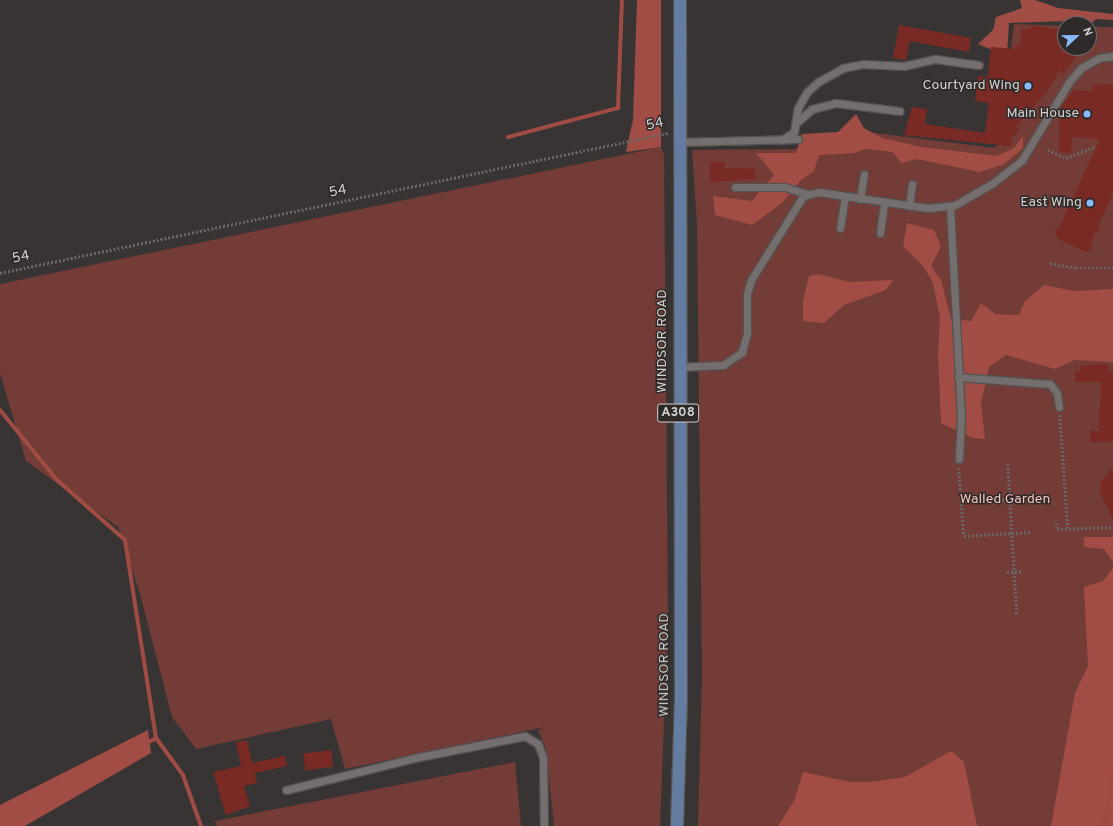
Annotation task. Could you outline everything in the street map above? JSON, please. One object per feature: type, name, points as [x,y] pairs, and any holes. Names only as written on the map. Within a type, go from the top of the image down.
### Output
[{"type":"main road","name":"WINDSOR ROAD","points":[[677,826],[681,709],[678,367],[681,136],[680,0]]},
{"type":"lane","points":[[735,187],[784,187],[807,194],[844,196],[884,204],[909,206],[950,206],[978,193],[1017,165],[1076,73],[1094,60],[1113,56]]},
{"type":"lane","points":[[782,140],[791,135],[796,124],[800,102],[807,92],[818,82],[843,68],[863,64],[904,66],[935,59],[979,65]]},
{"type":"lane","points":[[796,124],[812,109],[836,103],[899,111]]},
{"type":"lane","points":[[681,136],[782,140],[798,139]]},
{"type":"lane","points":[[860,199],[864,174]]},
{"type":"lane","points":[[909,206],[912,184]]},
{"type":"lane","points":[[678,367],[723,365],[742,352],[747,333],[747,294],[751,280],[797,202],[807,194]]},
{"type":"lane","points":[[840,228],[844,196]]},
{"type":"lane","points":[[880,233],[884,204]]},
{"type":"lane","points":[[950,206],[958,377],[959,460]]},
{"type":"lane","points":[[958,377],[1050,384],[1057,393],[1059,407]]},
{"type":"lane","points":[[286,790],[414,758],[525,736],[538,744],[543,758],[544,826]]},
{"type":"path","name":"54","points":[[0,273],[681,136]]},
{"type":"path","points":[[1048,150],[1066,158],[1095,147]]},
{"type":"path","points":[[1050,263],[1076,268],[1113,268]]},
{"type":"path","points":[[658,318],[665,318]]},
{"type":"path","points":[[1059,407],[1068,528]]},
{"type":"path","points":[[959,460],[964,536],[1032,532]]},
{"type":"path","points":[[1008,464],[1017,616]]},
{"type":"path","points":[[982,500],[1046,496]]},
{"type":"path","points":[[1056,523],[1057,529],[1113,527]]},
{"type":"path","points":[[1007,572],[1023,571]]},
{"type":"green space","name":"Walled Garden","points":[[1014,24],[1057,26],[1057,56],[1097,56],[1097,27],[1113,27],[1113,773],[1103,826],[698,826],[702,675],[697,224],[692,150],[804,149],[875,133],[995,148],[999,143]]},
{"type":"green space","points":[[661,147],[664,155],[668,616],[660,826],[554,826],[546,749],[538,730],[545,727],[345,769],[331,719],[196,749],[172,717],[140,594],[118,527],[26,461],[0,373],[0,284]]},
{"type":"green space","points":[[515,762],[521,826],[217,826],[215,821]]},
{"type":"shaded area","points":[[637,0],[661,0],[661,147],[626,152],[633,120]]},
{"type":"shaded area","points":[[1020,0],[1035,0],[1058,8],[1113,14],[1113,20],[1097,19],[1097,16],[1057,16],[1057,21],[1009,23],[1007,56],[978,44],[993,30],[996,17],[1022,8]]},
{"type":"shaded area","points":[[856,114],[864,128],[882,138],[921,147],[997,156],[1014,148],[1023,136],[1023,148],[1004,164],[980,172],[917,159],[901,163],[893,152],[866,149],[854,153],[819,155],[814,171],[801,180],[782,203],[752,225],[715,215],[713,196],[752,201],[774,175],[756,153],[796,153],[802,134],[838,132]]},
{"type":"shaded area","points":[[907,223],[934,230],[941,246],[931,266],[941,280],[951,319],[971,321],[981,303],[995,314],[1019,315],[1025,301],[1044,285],[1074,291],[1113,289],[1113,362],[1075,360],[1055,369],[1006,355],[989,367],[981,404],[985,439],[973,438],[941,423],[938,354],[940,317],[933,283],[923,266],[903,246]]},
{"type":"shaded area","points":[[818,274],[849,282],[893,280],[886,290],[844,305],[824,323],[803,321],[803,301],[809,276]]},
{"type":"shaded area","points":[[1084,537],[1113,537],[1113,562],[1104,549],[1084,547]]},
{"type":"shaded area","points":[[1113,568],[1113,773],[1103,826],[1051,826],[1075,693],[1088,666],[1084,587],[1103,581]]},
{"type":"shaded area","points":[[148,730],[151,753],[25,826],[0,826],[0,805]]},
{"type":"shaded area","points":[[951,751],[964,762],[977,826],[778,826],[794,801],[803,772],[850,782],[871,782],[905,777]]},
{"type":"shaded area","points":[[1113,773],[1113,826],[1103,826]]},
{"type":"building","points":[[899,25],[971,38],[969,52],[910,41],[906,60],[893,58]]},
{"type":"building","points":[[1031,25],[1057,29],[1057,56],[1076,56],[1061,76],[1061,68],[1048,90],[1016,127],[1019,130],[1012,137],[1010,146],[904,135],[912,107],[927,109],[925,124],[985,133],[989,103],[975,101],[978,76],[988,77],[991,47],[1016,49],[1016,45],[1020,45],[1021,29],[1031,29]]},
{"type":"building","points":[[1113,84],[1113,194],[1098,226],[1100,231],[1095,232],[1091,243],[1093,248],[1086,252],[1058,239],[1054,230],[1059,228],[1100,139],[1072,137],[1071,153],[1059,152],[1060,107],[1074,90],[1093,91],[1093,85]]},
{"type":"building","points":[[710,162],[725,162],[725,168],[755,169],[756,179],[710,182]]},
{"type":"building","points":[[1098,364],[1109,365],[1109,371],[1113,371],[1113,442],[1090,442],[1090,431],[1099,431],[1101,382],[1075,382],[1075,371],[1080,371],[1080,366]]},
{"type":"building","points":[[1113,467],[1113,520],[1100,492],[1101,482]]},
{"type":"building","points":[[247,740],[252,763],[285,756],[287,766],[255,773],[257,783],[244,786],[250,806],[226,815],[213,772],[241,766],[236,742]]},
{"type":"building","points":[[331,750],[333,767],[305,770],[303,753]]},
{"type":"waterway","points":[[508,137],[618,108],[622,0]]},
{"type":"waterway","points":[[0,410],[56,479],[125,540],[156,738]]},
{"type":"waterway","points":[[0,821],[156,738],[183,775],[201,826]]},
{"type":"place","name":"Courtyard Wing","points":[[1028,86]]},
{"type":"place","name":"Main House","points":[[1087,114]]},
{"type":"place","name":"East Wing","points":[[1090,203]]}]
